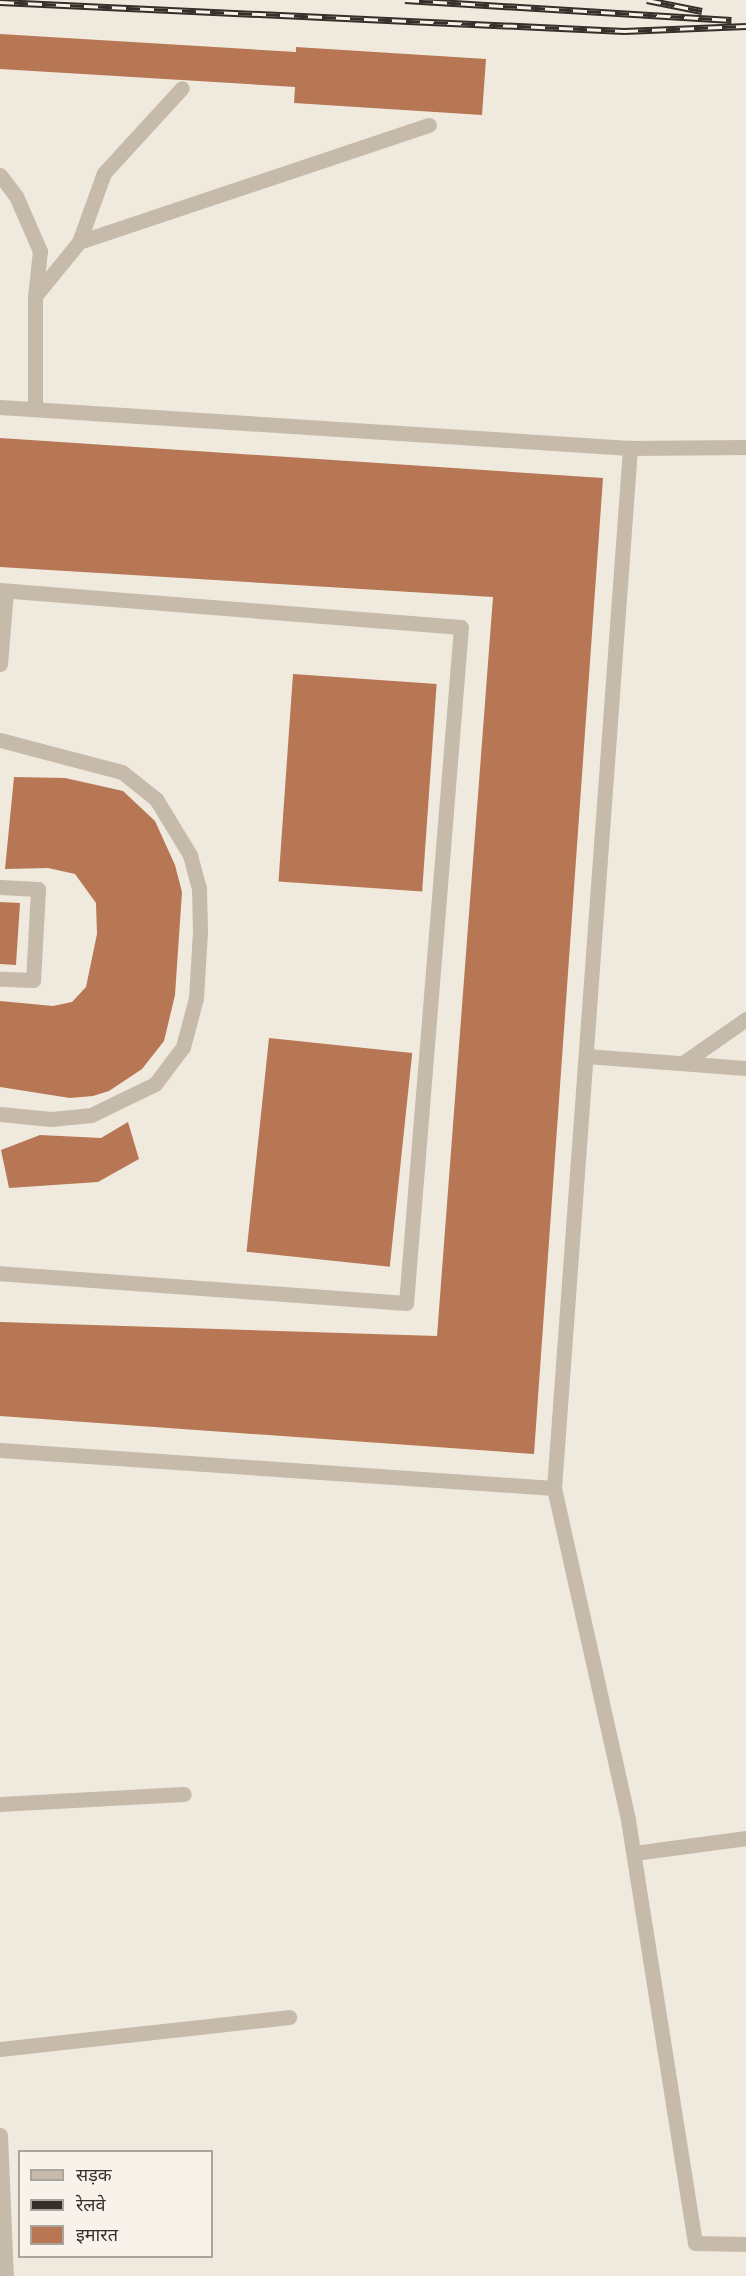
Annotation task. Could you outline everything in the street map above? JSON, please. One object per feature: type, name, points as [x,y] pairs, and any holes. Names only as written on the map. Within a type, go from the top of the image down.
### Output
[{"type":"street","points":[[35,296],[78,242],[104,173],[182,88]]},
{"type":"street","points":[[78,242],[429,125]]},
{"type":"street","points":[[0,175],[16,196],[40,251],[35,296],[35,409]]},
{"type":"street","points":[[0,407],[630,448],[746,447]]},
{"type":"street","points":[[630,448],[554,1488],[634,1853],[695,2243],[746,2244]]},
{"type":"street","points":[[0,664],[3,591],[461,627],[406,1303],[0,1273]]},
{"type":"street","points":[[0,740],[122,772],[156,799],[190,855],[199,888],[200,931],[196,998],[183,1047],[155,1084],[91,1114],[51,1119],[0,1114]]},
{"type":"street","points":[[0,887],[38,889],[33,980],[0,979]]},
{"type":"street","points":[[683,1063],[746,1019]]},
{"type":"street","points":[[586,1056],[746,1068]]},
{"type":"street","points":[[0,1450],[554,1488]]},
{"type":"street","points":[[0,1804],[184,1794]]},
{"type":"street","points":[[634,1853],[746,1838]]},
{"type":"street","points":[[0,2049],[289,2017]]},
{"type":"street","points":[[0,2135],[2,2240],[6,2276]]},
{"type":"building","points":[[0,34],[296,52],[296,47],[486,59],[482,115],[294,103],[295,87],[0,69]]},
{"type":"building","points":[[0,438],[603,478],[534,1454],[0,1416],[0,1322],[437,1336],[493,597],[0,567]]},
{"type":"building","points":[[293,674],[437,684],[422,892],[278,881]]},
{"type":"building","points":[[14,777],[65,778],[123,791],[155,821],[175,865],[182,892],[175,995],[164,1041],[142,1069],[109,1091],[93,1096],[70,1098],[0,1087],[0,1001],[53,1006],[72,1002],[86,987],[97,934],[96,903],[75,874],[48,868],[5,869]]},
{"type":"building","points":[[0,902],[20,903],[16,965],[0,964]]},
{"type":"building","points":[[269,1038],[412,1053],[390,1267],[247,1252]]},
{"type":"building","points":[[128,1122],[139,1159],[98,1182],[9,1188],[1,1150],[40,1135],[101,1138]]},
{"type":"railway","points":[[405,0],[731,20]]},
{"type":"railway","points":[[647,0],[702,11]]},
{"type":"railway","points":[[0,2],[624,31],[746,26]]}]
